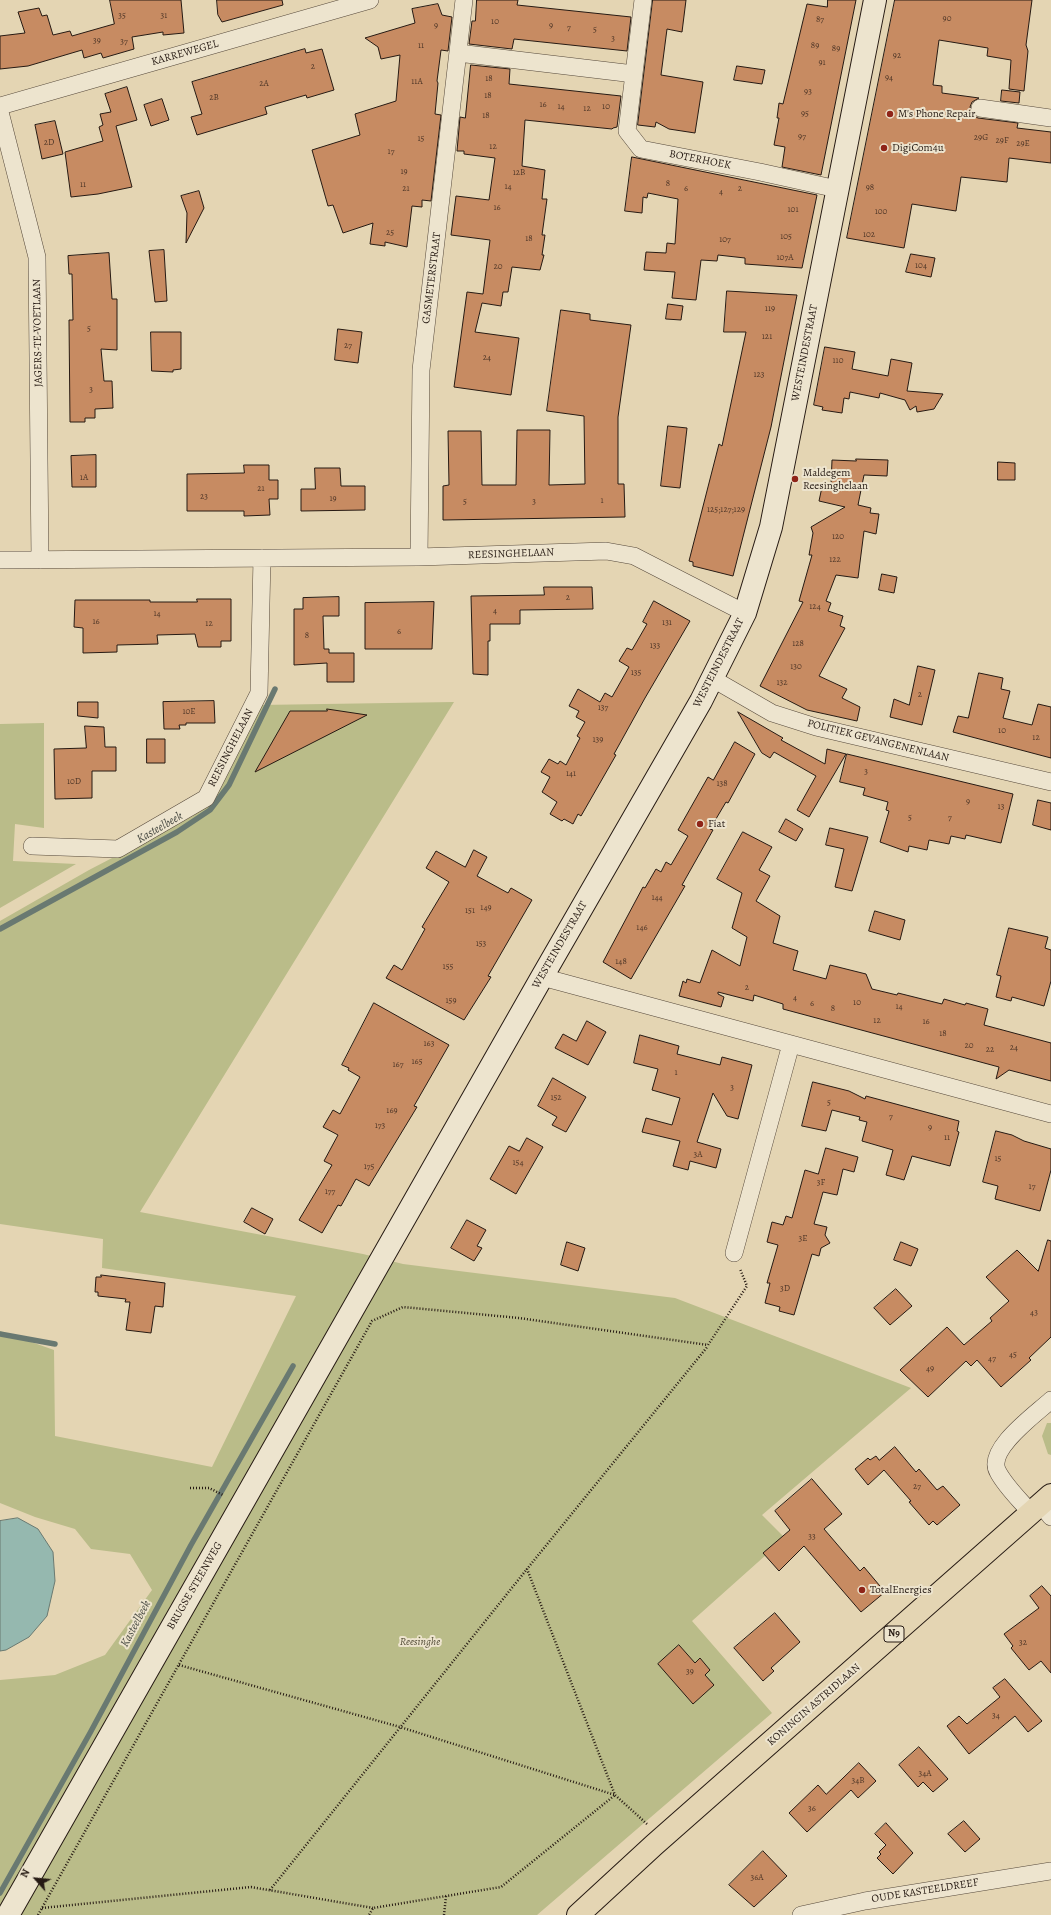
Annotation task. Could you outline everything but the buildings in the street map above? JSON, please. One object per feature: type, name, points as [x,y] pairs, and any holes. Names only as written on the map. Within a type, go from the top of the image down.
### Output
[{"type":"main road","name":"KONINGIN ASTRIDLAAN","points":[[578,1915],[662,1838],[1044,1507]]},
{"type":"street","name":"KARREWEGEL","points":[[0,106],[370,0]]},
{"type":"street","name":"GASMETERSTRAAT","points":[[419,557],[421,370],[464,0]]},
{"type":"street","name":"BOTERHOEK","points":[[643,0],[627,131],[641,149],[760,172],[837,190]]},
{"type":"street","name":"WESTEINDESTRAAT","points":[[382,1258],[713,679],[745,613],[771,527],[874,0]]},
{"type":"street","points":[[458,53],[634,74]]},
{"type":"street","points":[[980,108],[1051,118]]},
{"type":"street","name":"JAGERS-TE-VOETLAAN","points":[[0,112],[37,257],[40,560]]},
{"type":"street","name":"REESINGHELAAN","points":[[0,560],[419,557],[606,551],[627,555],[649,563],[745,613]]},
{"type":"street","name":"REESINGHELAAN","points":[[32,846],[118,849],[206,798],[259,693],[262,558]]},
{"type":"street","name":"POLITIEK GEVANGENENLAAN","points":[[713,679],[772,713],[816,727],[1051,782]]},
{"type":"street","points":[[542,977],[1051,1114]]},
{"type":"street","points":[[734,1253],[791,1044]]},
{"type":"street","name":"BRUGSE STEENWEG","points":[[8,1915],[382,1258]]},
{"type":"street","points":[[1044,1507],[997,1472],[994,1462],[1005,1442],[1051,1400]]},
{"type":"street","name":"OUDE KASTEELDREEF","points":[[801,1915],[865,1900],[1051,1871]]},
{"type":"path","points":[[270,1890],[708,1345],[747,1286],[734,1253]]},
{"type":"path","points":[[38,1915],[372,1321],[403,1307],[520,1318],[708,1345]]},
{"type":"path","points":[[190,1488],[209,1488],[223,1495]]},
{"type":"path","points":[[527,1569],[615,1795]]},
{"type":"path","points":[[179,1665],[400,1727],[615,1795],[662,1838]]},
{"type":"path","points":[[42,1908],[251,1887],[373,1908],[501,1887],[615,1795]]},
{"type":"path","points":[[444,1915],[446,1896]]},
{"type":"path","points":[[369,1915],[373,1908]]},
{"type":"green space","name":"Reesinghe","points":[[454,702],[140,1212],[363,1254],[403,1264],[675,1298],[911,1388],[762,1515],[785,1538],[692,1621],[772,1713],[537,1915],[0,1915],[0,1680],[55,1675],[105,1655],[152,1590],[130,1554],[91,1549],[75,1529],[35,1517],[0,1503],[0,1331],[54,1350],[55,1436],[212,1467],[296,1296],[102,1268],[103,1239],[0,1224],[0,921],[89,870],[193,816],[215,797],[260,705]]},
{"type":"green space","points":[[44,723],[44,828],[15,824],[13,861],[76,864],[0,908],[0,724]]},
{"type":"green space","points":[[1047,1423],[1051,1423],[1051,1455],[1048,1454],[1042,1436]]},
{"type":"water","points":[[18,1518],[38,1529],[53,1552],[55,1581],[47,1616],[29,1637],[6,1650],[0,1651],[0,1521]]},
{"type":"waterway","name":"Kasteelbeek","points":[[0,929],[177,832],[210,810],[229,785],[275,689]]},
{"type":"waterway","name":"Kasteelbeek","points":[[0,1334],[55,1344]]},
{"type":"waterway","name":"Kasteelbeek","points":[[0,1893],[90,1733],[191,1545],[293,1366]]},
{"type":"place","name":"M's Phone Repair","points":[[890,114]]},
{"type":"place","name":"DigiCom4u","points":[[884,148]]},
{"type":"place","name":"Maldegem Reesinghelaan","points":[[795,479]]},
{"type":"place","name":"Fiat","points":[[700,824]]},
{"type":"place","name":"TotalEnergies","points":[[862,1590]]}]
